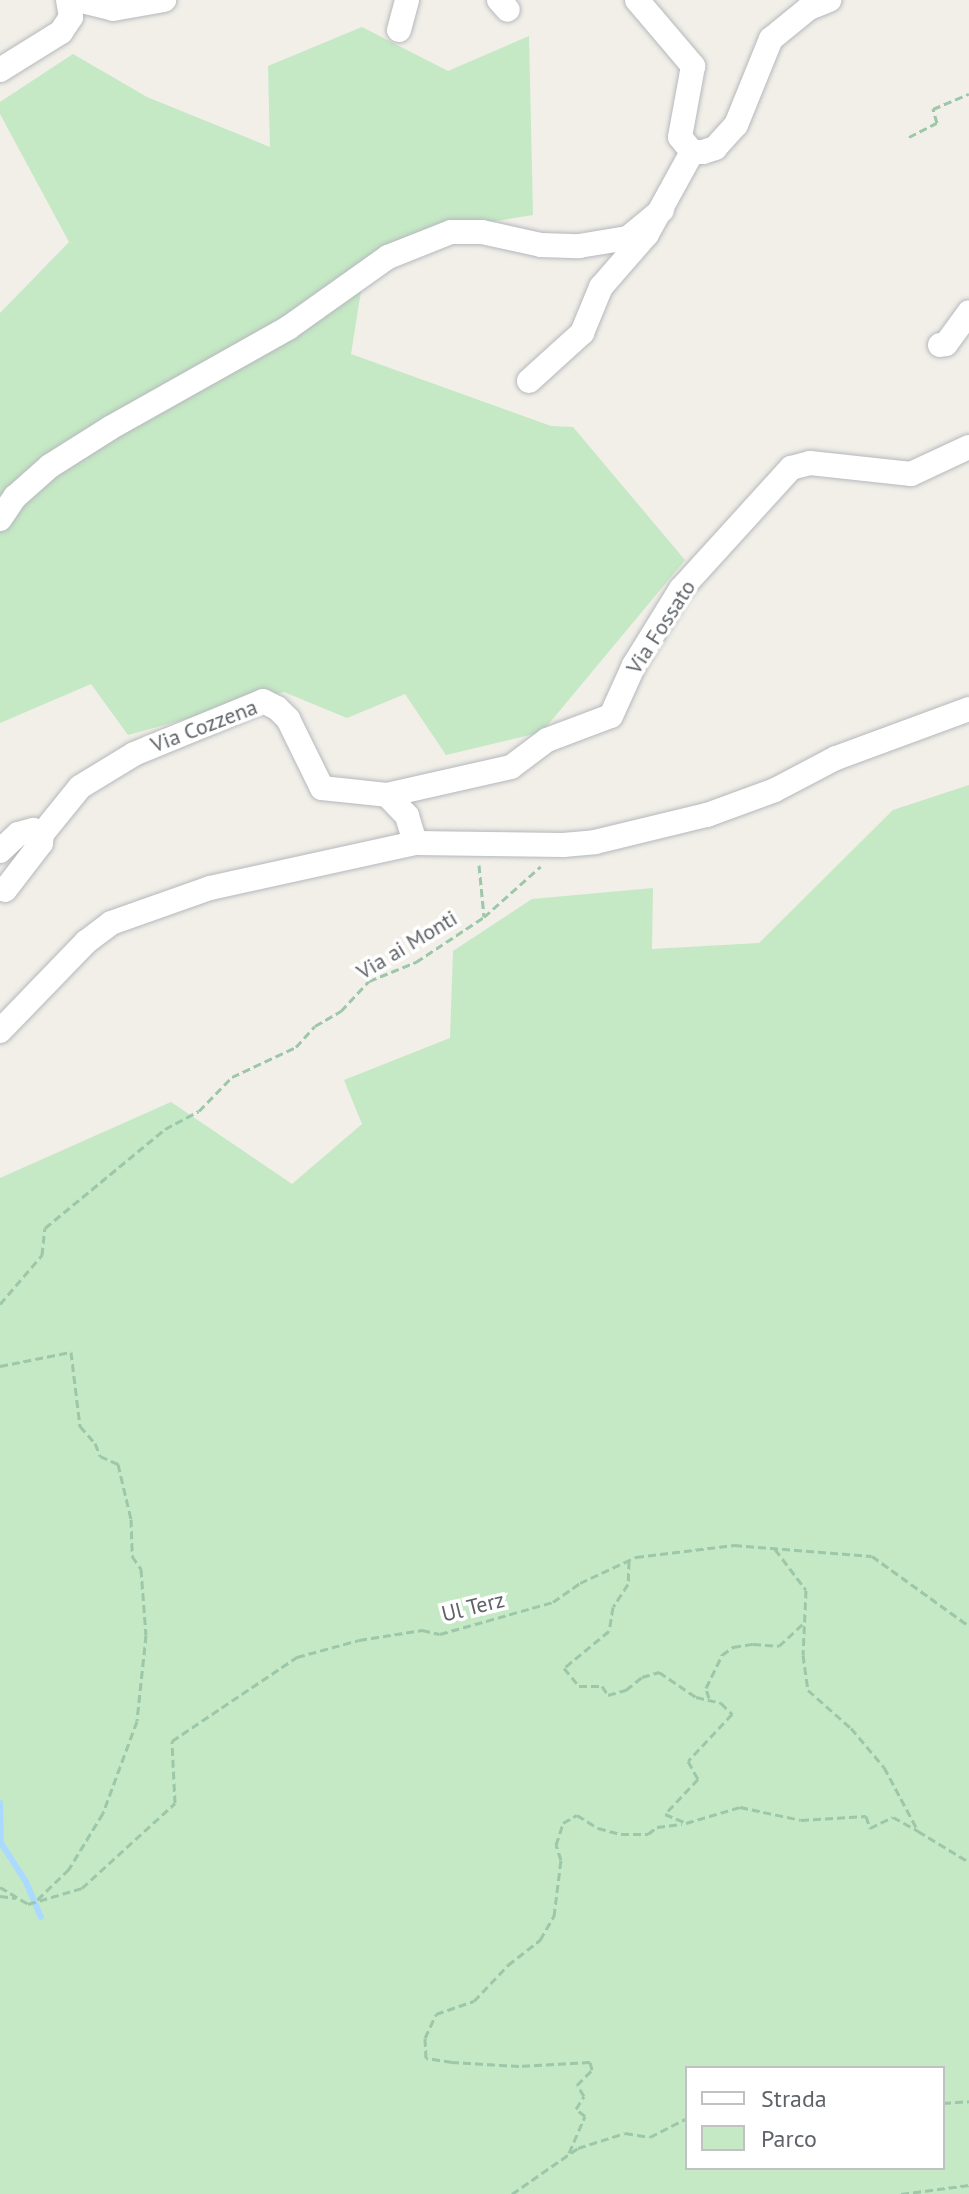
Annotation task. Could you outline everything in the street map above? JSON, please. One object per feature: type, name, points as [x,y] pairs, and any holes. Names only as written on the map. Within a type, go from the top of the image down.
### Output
[{"type":"street","points":[[0,70],[61,32],[71,17],[68,0]]},
{"type":"street","points":[[78,0],[113,9],[164,0]]},
{"type":"street","points":[[399,30],[407,0]]},
{"type":"street","points":[[637,0],[693,66],[680,137],[692,152]]},
{"type":"street","points":[[692,152],[715,148],[736,125],[771,39],[809,8],[829,0]]},
{"type":"street","points":[[529,381],[582,333],[601,287],[629,258],[662,210],[692,152]]},
{"type":"street","points":[[0,519],[15,497],[50,466],[110,428],[288,328],[388,257],[451,232],[482,232],[541,245],[579,246],[628,238],[662,210]]},
{"type":"street","points":[[940,345],[946,344],[969,312]]},
{"type":"street","name":"Via Fossato","points":[[387,795],[511,767],[547,740],[611,716],[634,665],[681,589],[791,468],[810,463],[911,474],[969,447]]},
{"type":"street","name":"Via Cozzena","points":[[42,834],[80,787],[116,763],[263,701],[277,708],[288,719],[322,788],[387,795]]},
{"type":"street","points":[[0,1031],[86,942],[111,923],[210,888],[415,843],[477,846],[595,842],[707,815],[775,790],[836,758],[969,709]]},
{"type":"street","points":[[387,795],[407,816],[415,843]]},
{"type":"street","points":[[0,851],[18,834],[33,830],[42,834],[41,843],[5,890]]},
{"type":"path","points":[[909,137],[937,123],[933,109],[969,94]]},
{"type":"path","points":[[477,846],[484,917]]},
{"type":"path","name":"Via ai Monti","points":[[0,1304],[42,1255],[45,1228],[165,1129],[199,1111],[232,1077],[296,1047],[315,1026],[341,1011],[369,981],[416,962],[484,917],[536,872]]},
{"type":"path","points":[[0,1366],[71,1352],[80,1426],[95,1443],[100,1456],[118,1464],[131,1519],[132,1556],[141,1569],[146,1635],[137,1721],[103,1813],[69,1869],[34,1902]]},
{"type":"path","name":"Ul Terz","points":[[20,1899],[28,1904],[82,1888],[140,1838],[175,1803],[172,1741],[297,1657],[359,1640],[422,1630],[440,1634],[553,1602],[580,1583],[629,1561],[734,1545],[872,1556],[969,1626]]},
{"type":"path","points":[[775,1549],[806,1590],[803,1655],[808,1690],[851,1728],[884,1767],[918,1831]]},
{"type":"path","points":[[629,1561],[628,1584],[613,1607],[609,1631],[564,1668],[579,1686],[602,1686],[608,1695],[659,1672],[677,1687],[721,1703],[732,1714],[725,1725],[688,1761],[698,1779],[665,1814],[686,1823]]},
{"type":"path","points":[[710,1700],[706,1688],[722,1655],[733,1647],[753,1644],[779,1646],[803,1624]]},
{"type":"path","points":[[569,2153],[585,2116],[576,2109],[584,2096],[577,2085],[592,2070],[590,2062],[519,2066],[452,2062],[426,2058],[425,2038],[436,2014],[474,2001],[508,1965],[540,1940],[554,1916],[561,1860],[556,1845],[563,1823],[577,1815],[598,1828],[621,1834],[648,1834],[657,1827],[686,1823],[740,1807],[801,1820],[866,1816],[870,1828],[893,1817],[969,1862]]},
{"type":"path","points":[[0,1887],[20,1899]]},
{"type":"path","points":[[0,1896],[20,1899]]},
{"type":"path","points":[[945,2103],[969,2101]]},
{"type":"path","points":[[512,2194],[569,2153],[625,2133],[650,2137],[685,2119]]},
{"type":"path","points":[[901,2194],[969,2185]]},
{"type":"green space","points":[[362,27],[448,71],[529,36],[533,215],[429,232],[364,272],[351,354],[551,426],[573,427],[685,560],[542,732],[446,755],[405,694],[347,718],[284,692],[128,735],[91,684],[0,723],[0,313],[69,242],[0,114],[0,102],[73,54],[147,97],[270,147],[268,66]]},
{"type":"green space","points":[[969,785],[969,2194],[0,2194],[0,1178],[171,1102],[292,1184],[362,1124],[344,1080],[450,1038],[453,951],[532,899],[653,888],[652,949],[759,943],[893,810]]},
{"type":"waterway","points":[[0,1803],[1,1843],[26,1882],[41,1917]]}]
